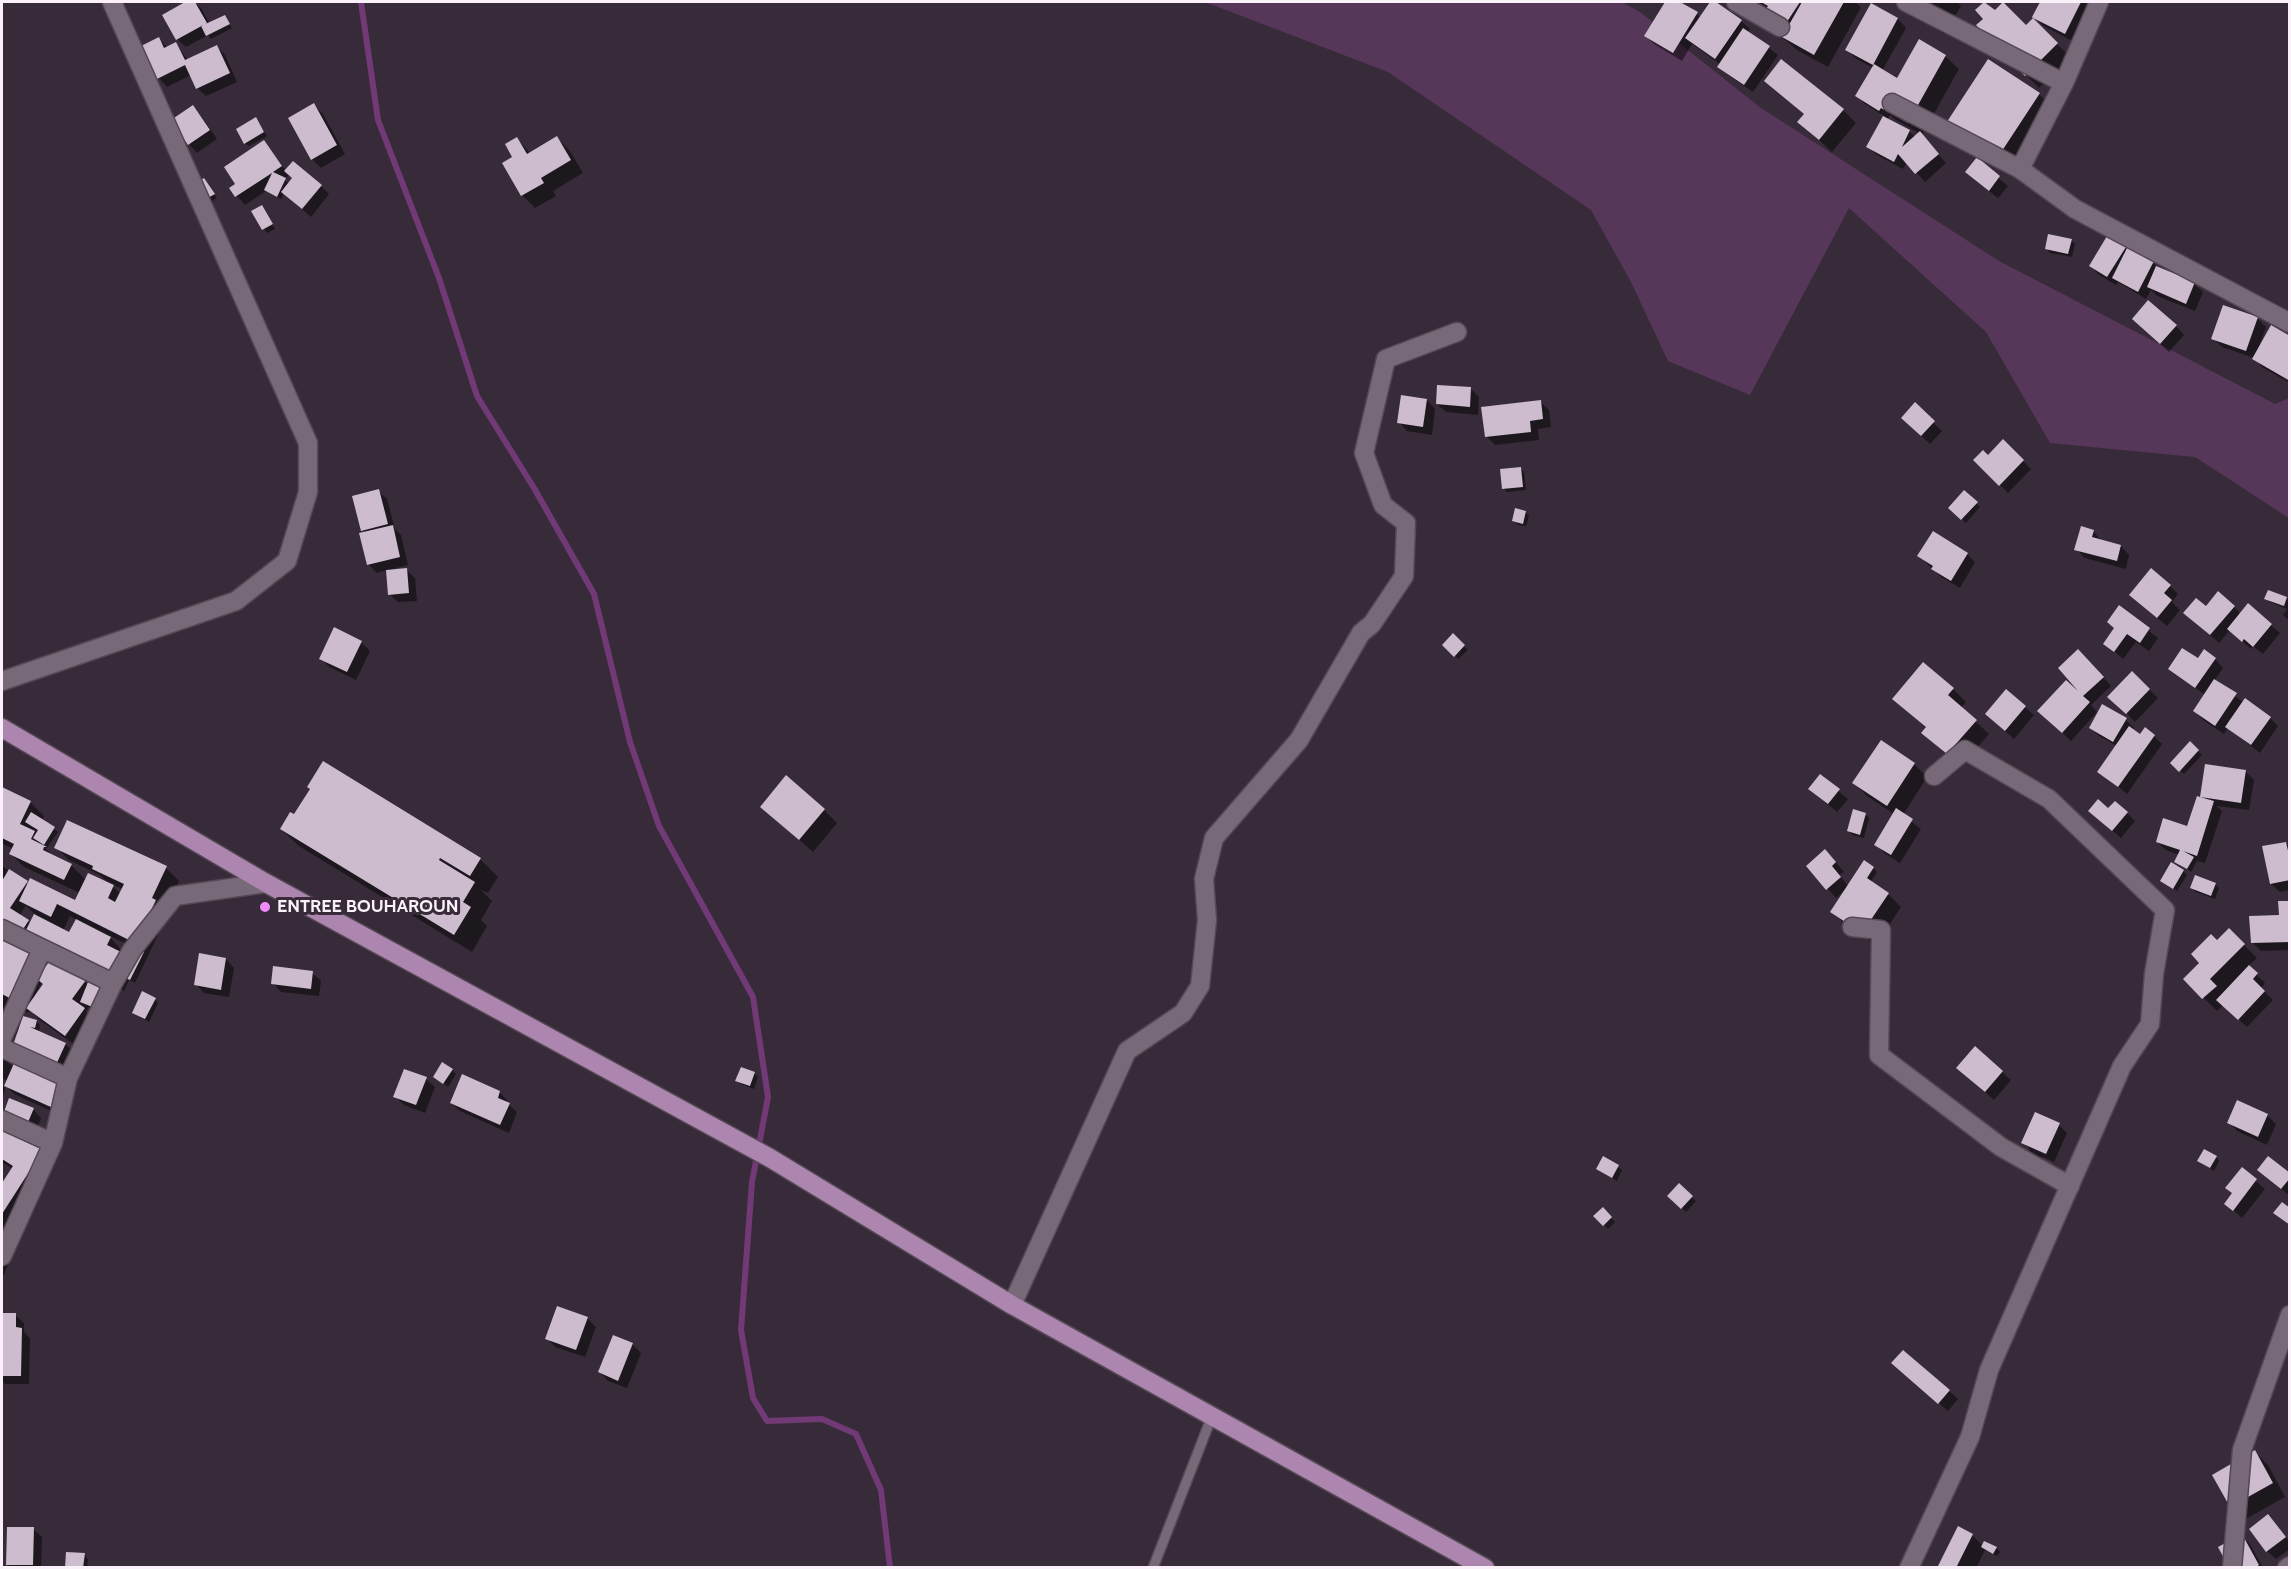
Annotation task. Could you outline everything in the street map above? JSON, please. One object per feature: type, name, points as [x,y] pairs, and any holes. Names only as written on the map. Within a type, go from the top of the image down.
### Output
[{"type":"main road","points":[[2,728],[266,883],[770,1158],[1012,1305],[1485,1568]]},
{"type":"street","points":[[2,681],[236,601],[287,561],[308,492],[308,443],[112,2]]},
{"type":"street","points":[[1736,2],[1780,27]]},
{"type":"street","points":[[1906,2],[2064,84]]},
{"type":"street","points":[[2020,169],[2064,84],[2099,2]]},
{"type":"street","points":[[1892,103],[2020,169],[2075,209],[2289,323]]},
{"type":"street","points":[[1012,1305],[1127,1050],[1183,1012],[1200,986],[1207,920],[1204,879],[1214,838],[1299,740],[1361,633],[1372,624],[1404,576],[1406,523],[1383,505],[1364,453],[1386,359],[1457,332]]},
{"type":"street","points":[[1909,1568],[1970,1437],[1989,1370],[2122,1066],[2150,1024],[2154,974],[2164,910],[2049,799],[1965,750],[1934,776]]},
{"type":"street","points":[[3,1249],[52,1143],[68,1078],[113,983],[132,950],[175,896],[266,883]]},
{"type":"street","points":[[1852,927],[1881,930],[1879,1055],[2001,1147],[2070,1186]]},
{"type":"street","points":[[2,929],[113,983]]},
{"type":"street","points":[[2,1038],[42,949]]},
{"type":"street","points":[[2,1048],[68,1078]]},
{"type":"street","points":[[2,1120],[52,1143]]},
{"type":"street","points":[[2232,1568],[2242,1450],[2289,1315]]},
{"type":"lane","points":[[1153,1568],[1212,1416]]},
{"type":"shaded area","points":[[1205,2],[1622,2],[1640,12],[1761,108],[1999,261],[2275,404],[2289,398],[2289,518],[2195,457],[2050,443],[1986,332],[1849,208],[1750,395],[1668,361],[1631,282],[1591,210],[1388,72]]},
{"type":"building","points":[[185,2],[195,2],[207,23],[176,40],[162,15]]},
{"type":"building","points":[[1665,2],[1680,2],[1698,12],[1673,53],[1644,36]]},
{"type":"building","points":[[1710,2],[1716,2],[1742,20],[1715,59],[1685,38]]},
{"type":"building","points":[[1761,2],[1800,2],[1781,31],[1760,18],[1768,6]]},
{"type":"building","points":[[1802,2],[1844,2],[1814,55],[1782,37]]},
{"type":"building","points":[[1984,2],[1995,10],[2003,2],[2026,25],[2033,18],[2058,43],[2025,76],[1976,25],[1983,19],[1975,10]]},
{"type":"building","points":[[2040,2],[2081,2],[2065,34],[2032,17]]},
{"type":"building","points":[[1871,3],[1898,18],[1873,65],[1845,50]]},
{"type":"building","points":[[225,15],[230,24],[206,36],[201,26]]},
{"type":"building","points":[[1743,28],[1770,46],[1744,85],[1717,67]]},
{"type":"building","points":[[159,37],[164,48],[176,42],[185,60],[217,45],[230,73],[196,89],[185,65],[157,79],[141,46]]},
{"type":"building","points":[[1919,39],[1946,55],[1908,123],[1881,108],[1879,111],[1855,96],[1874,64],[1897,78]]},
{"type":"building","points":[[1781,59],[1844,109],[1819,140],[1797,122],[1804,114],[1764,81]]},
{"type":"building","points":[[1988,59],[2040,93],[2000,154],[1941,131]]},
{"type":"building","points":[[314,103],[337,145],[311,160],[288,118]]},
{"type":"building","points":[[193,105],[210,130],[188,145],[171,120]]},
{"type":"building","points":[[1883,116],[1910,130],[1902,147],[1920,131],[1939,154],[1915,174],[1898,154],[1894,162],[1866,147]]},
{"type":"building","points":[[256,117],[264,132],[244,144],[236,129]]},
{"type":"building","points":[[557,136],[571,160],[541,178],[544,183],[521,196],[502,163],[512,157],[505,144],[517,137],[527,154]]},
{"type":"building","points":[[264,140],[282,166],[273,172],[286,178],[277,197],[264,190],[272,173],[235,197],[229,188],[235,184],[224,167]]},
{"type":"building","points":[[1977,157],[2000,176],[1989,191],[1965,172]]},
{"type":"building","points":[[293,161],[322,185],[302,209],[281,192],[292,178],[284,171]]},
{"type":"building","points":[[204,178],[215,194],[204,200],[194,185]]},
{"type":"building","points":[[262,205],[273,224],[262,230],[251,211]]},
{"type":"building","points":[[2048,234],[2072,239],[2068,254],[2045,249]]},
{"type":"building","points":[[2107,236],[2126,247],[2107,277],[2089,266]]},
{"type":"building","points":[[2127,248],[2154,261],[2138,292],[2112,278]]},
{"type":"building","points":[[2156,266],[2195,282],[2186,304],[2147,287]]},
{"type":"building","points":[[2148,300],[2177,325],[2160,344],[2132,319]]},
{"type":"building","points":[[2223,305],[2258,317],[2246,351],[2211,339]]},
{"type":"building","points":[[2271,325],[2290,336],[2290,381],[2252,359]]},
{"type":"building","points":[[1437,385],[1471,387],[1470,407],[1436,404]]},
{"type":"building","points":[[1401,395],[1427,399],[1423,427],[1397,423]]},
{"type":"building","points":[[1541,400],[1543,419],[1530,421],[1531,432],[1485,437],[1481,407]]},
{"type":"building","points":[[1915,402],[1935,421],[1921,436],[1901,418]]},
{"type":"building","points":[[2003,439],[2024,460],[1999,486],[1973,460],[1983,450],[1988,455]]},
{"type":"building","points":[[1521,467],[1523,487],[1502,489],[1500,469]]},
{"type":"building","points":[[379,489],[388,524],[361,531],[352,496]]},
{"type":"building","points":[[1964,490],[1978,502],[1961,520],[1948,508]]},
{"type":"building","points":[[1515,508],[1526,511],[1523,524],[1512,521]]},
{"type":"building","points":[[393,525],[400,557],[367,565],[359,533]]},
{"type":"building","points":[[2081,526],[2094,530],[2092,537],[2121,545],[2117,561],[2074,550]]},
{"type":"building","points":[[1933,531],[1968,553],[1951,581],[1931,569],[1933,566],[1917,556]]},
{"type":"building","points":[[407,568],[409,593],[388,595],[386,570]]},
{"type":"building","points":[[2151,568],[2171,585],[2164,593],[2172,600],[2157,618],[2129,595]]},
{"type":"building","points":[[2268,590],[2287,597],[2284,606],[2264,599]]},
{"type":"building","points":[[2218,591],[2235,606],[2210,635],[2183,613],[2196,598],[2206,606]]},
{"type":"building","points":[[2248,603],[2272,624],[2253,647],[2244,639],[2242,642],[2227,629]]},
{"type":"building","points":[[2119,605],[2150,628],[2140,643],[2127,634],[2114,652],[2103,644],[2114,628],[2107,622]]},
{"type":"building","points":[[334,627],[362,641],[347,672],[319,659]]},
{"type":"building","points":[[1453,633],[1465,645],[1454,657],[1442,645]]},
{"type":"building","points":[[2182,648],[2198,658],[2204,649],[2216,658],[2195,688],[2168,669]]},
{"type":"building","points":[[2078,649],[2104,677],[2083,696],[2090,702],[2062,733],[2037,711],[2066,680],[2078,691],[2058,668]]},
{"type":"building","points":[[1923,662],[1954,688],[1948,695],[1977,720],[1947,754],[1921,733],[1926,727],[1892,699]]},
{"type":"building","points":[[2132,671],[2150,689],[2126,714],[2107,697]]},
{"type":"building","points":[[2214,679],[2237,693],[2215,726],[2193,711]]},
{"type":"building","points":[[2006,689],[2026,706],[2005,731],[1985,714]]},
{"type":"building","points":[[2245,698],[2271,717],[2251,745],[2225,727]]},
{"type":"building","points":[[2102,704],[2127,718],[2113,742],[2089,728]]},
{"type":"building","points":[[2129,726],[2140,734],[2145,727],[2155,735],[2118,787],[2097,772]]},
{"type":"building","points":[[1881,740],[1915,763],[1887,806],[1852,783]]},
{"type":"building","points":[[2190,741],[2199,750],[2179,772],[2170,763]]},
{"type":"building","points":[[323,761],[481,858],[470,876],[440,858],[439,860],[475,882],[463,902],[471,907],[454,935],[280,829],[290,812],[294,814],[310,789],[307,787]]},
{"type":"building","points":[[2205,764],[2246,770],[2241,803],[2200,797]]},
{"type":"building","points":[[1820,774],[1840,789],[1828,804],[1808,789]]},
{"type":"building","points":[[786,775],[825,809],[799,840],[760,807]]},
{"type":"building","points":[[2,787],[31,801],[20,824],[35,831],[31,839],[47,847],[43,850],[72,864],[64,880],[9,854],[14,844],[2,838]]},
{"type":"building","points":[[2197,796],[2214,801],[2197,856],[2183,851],[2194,857],[2187,869],[2174,862],[2180,850],[2156,842],[2163,818],[2187,826]]},
{"type":"building","points":[[2098,799],[2108,808],[2115,801],[2128,812],[2112,831],[2088,811]]},
{"type":"building","points":[[1896,808],[1913,819],[1891,855],[1874,845]]},
{"type":"building","points":[[1853,809],[1866,813],[1860,835],[1847,831]]},
{"type":"building","points":[[31,812],[55,827],[44,845],[33,838],[38,830],[25,822]]},
{"type":"building","points":[[67,820],[167,866],[152,898],[156,900],[135,943],[57,904],[51,917],[19,901],[30,878],[75,900],[88,873],[114,885],[108,898],[115,902],[124,884],[92,869],[93,866],[54,848]]},
{"type":"building","points":[[2286,842],[2290,859],[2290,880],[2270,884],[2262,846]]},
{"type":"building","points":[[1825,849],[1836,862],[1832,866],[1841,877],[1826,890],[1806,866]]},
{"type":"building","points":[[1864,860],[1874,867],[1867,878],[1889,893],[1862,933],[1830,912]]},
{"type":"building","points":[[2171,862],[2184,870],[2173,889],[2160,881]]},
{"type":"building","points":[[9,869],[28,881],[10,908],[29,920],[20,934],[2,922],[2,881]]},
{"type":"building","points":[[2195,875],[2216,883],[2211,896],[2190,888]]},
{"type":"building","points":[[2278,901],[2290,901],[2290,942],[2251,943],[2249,916],[2279,915]]},
{"type":"building","points":[[34,914],[69,932],[76,919],[111,937],[107,945],[123,953],[110,979],[24,934]]},
{"type":"building","points":[[2229,928],[2245,944],[2210,979],[2217,986],[2202,999],[2183,979],[2199,963],[2191,954],[2211,934],[2217,940]]},
{"type":"building","points":[[2,939],[35,956],[15,1001],[2,994]]},
{"type":"building","points":[[136,948],[144,952],[130,980],[121,976]]},
{"type":"building","points":[[199,953],[226,958],[221,990],[194,985]]},
{"type":"building","points":[[53,956],[86,980],[72,999],[85,1008],[65,1036],[26,1008],[43,984],[37,979]]},
{"type":"building","points":[[2249,965],[2258,973],[2253,979],[2265,991],[2238,1020],[2216,1000]]},
{"type":"building","points":[[273,966],[313,971],[311,989],[271,984]]},
{"type":"building","points":[[90,977],[104,982],[95,1008],[80,1002]]},
{"type":"building","points":[[142,991],[156,998],[145,1019],[132,1013]]},
{"type":"building","points":[[23,1016],[37,1020],[35,1028],[30,1027],[66,1043],[55,1067],[12,1048]]},
{"type":"building","points":[[1975,1046],[2003,1071],[1985,1092],[1956,1068]]},
{"type":"building","points":[[15,1061],[64,1083],[53,1108],[4,1086]]},
{"type":"building","points":[[442,1062],[453,1069],[443,1084],[433,1077]]},
{"type":"building","points":[[741,1067],[755,1072],[750,1086],[735,1081]]},
{"type":"building","points":[[404,1069],[427,1077],[416,1105],[393,1097]]},
{"type":"building","points":[[462,1074],[500,1091],[498,1098],[510,1103],[500,1125],[450,1103]]},
{"type":"building","points":[[9,1098],[34,1108],[26,1127],[2,1117]]},
{"type":"building","points":[[2237,1100],[2268,1114],[2258,1137],[2227,1123]]},
{"type":"building","points":[[2035,1112],[2060,1123],[2046,1154],[2021,1143]]},
{"type":"building","points":[[2,1131],[43,1150],[2,1214],[2,1183],[13,1166],[2,1159]]},
{"type":"building","points":[[2204,1149],[2217,1156],[2210,1168],[2197,1161]]},
{"type":"building","points":[[1603,1156],[1619,1165],[1612,1178],[1596,1169]]},
{"type":"building","points":[[2268,1156],[2290,1173],[2290,1178],[2281,1189],[2257,1170]]},
{"type":"building","points":[[2242,1167],[2257,1179],[2233,1211],[2224,1204],[2232,1193],[2225,1188]]},
{"type":"building","points":[[1679,1183],[1693,1196],[1681,1209],[1667,1196]]},
{"type":"building","points":[[2282,1202],[2290,1208],[2290,1225],[2273,1213]]},
{"type":"building","points":[[1603,1207],[1612,1217],[1603,1226],[1593,1216]]},
{"type":"building","points":[[557,1306],[588,1317],[576,1350],[545,1339]]},
{"type":"building","points":[[2,1313],[16,1313],[16,1327],[22,1328],[21,1376],[2,1376]]},
{"type":"building","points":[[613,1335],[633,1343],[618,1381],[598,1372]]},
{"type":"building","points":[[1903,1350],[1950,1390],[1938,1404],[1891,1363]]},
{"type":"building","points":[[2255,1450],[2273,1483],[2230,1507],[2212,1475]]},
{"type":"building","points":[[2268,1514],[2286,1537],[2266,1552],[2249,1529]]},
{"type":"building","points":[[1958,1526],[1973,1534],[1956,1568],[1937,1568]]},
{"type":"building","points":[[7,1527],[34,1527],[33,1565],[6,1565]]},
{"type":"building","points":[[2242,1534],[2259,1565],[2255,1568],[2229,1568],[2218,1547]]},
{"type":"building","points":[[1984,1541],[1997,1547],[1993,1554],[1981,1547]]},
{"type":"building","points":[[66,1552],[85,1553],[83,1568],[65,1568]]},
{"type":"waterway","points":[[361,2],[378,120],[439,278],[477,396],[534,488],[594,594],[630,742],[659,826],[753,997],[768,1097],[752,1182],[741,1330],[753,1398],[767,1421],[822,1419],[856,1434],[881,1490],[890,1568]]},
{"type":"place","name":"ENTREE BOUHAROUN","points":[[265,907]]}]
